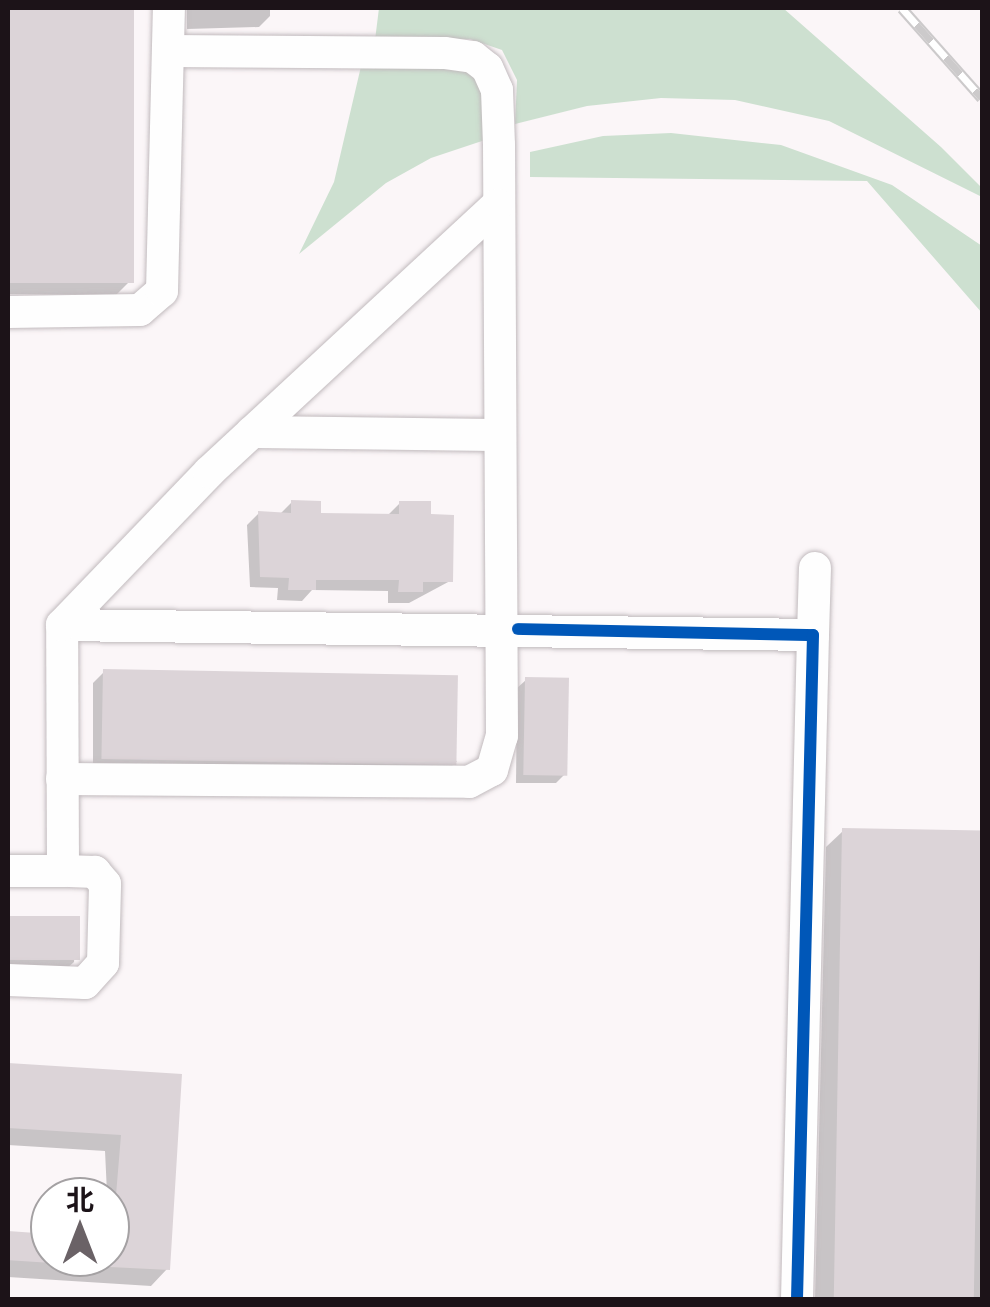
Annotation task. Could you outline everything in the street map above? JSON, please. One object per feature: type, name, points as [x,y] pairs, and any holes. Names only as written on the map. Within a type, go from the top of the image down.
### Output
[{"type":"street","points":[[8,312],[140,310],[162,291],[169,8]]},
{"type":"street","points":[[62,779],[469,782],[492,770],[502,736],[510,629],[498,435],[498,90],[473,56],[169,51]]},
{"type":"street","points":[[63,871],[62,624],[252,432],[498,204]]},
{"type":"street","points":[[252,432],[498,435]]},
{"type":"street","points":[[797,1300],[814,568]]},
{"type":"street","points":[[62,624],[813,635]]},
{"type":"street","points":[[8,871],[95,872],[104,884],[103,964],[85,982],[8,980]]},
{"type":"green space","points":[[379,8],[783,8],[941,147],[982,188],[982,197],[829,121],[735,100],[661,98],[587,106],[515,124],[517,80],[502,50],[470,39],[375,40]]},
{"type":"green space","points":[[362,62],[464,65],[485,89],[485,140],[431,158],[386,183],[299,254],[334,182]]},
{"type":"green space","points":[[671,133],[781,145],[892,185],[982,246],[982,313],[867,181],[530,177],[530,152],[603,136]]},
{"type":"building","points":[[8,8],[134,8],[134,283],[8,283]]},
{"type":"building","points":[[291,500],[321,501],[321,513],[399,514],[399,501],[431,501],[431,514],[454,515],[453,582],[423,582],[423,592],[398,592],[399,580],[316,580],[316,590],[288,590],[289,578],[260,577],[258,511],[291,513]]},
{"type":"building","points":[[103,669],[458,675],[456,765],[101,759]]},
{"type":"building","points":[[525,677],[569,678],[567,776],[523,775]]},
{"type":"building","points":[[842,828],[982,830],[974,1300],[834,1300]]},
{"type":"building","points":[[8,916],[80,916],[80,960],[8,960]]},
{"type":"building","points":[[8,1063],[182,1074],[170,1270],[130,1268],[130,1177],[118,1177],[121,1135],[8,1128]]},
{"type":"building","points":[[8,1231],[30,1233],[30,1262],[8,1260]]},
{"type":"railway","points":[[902,8],[982,98]]},
{"type":"cycle path","points":[[518,629],[813,635],[797,1300]]}]
